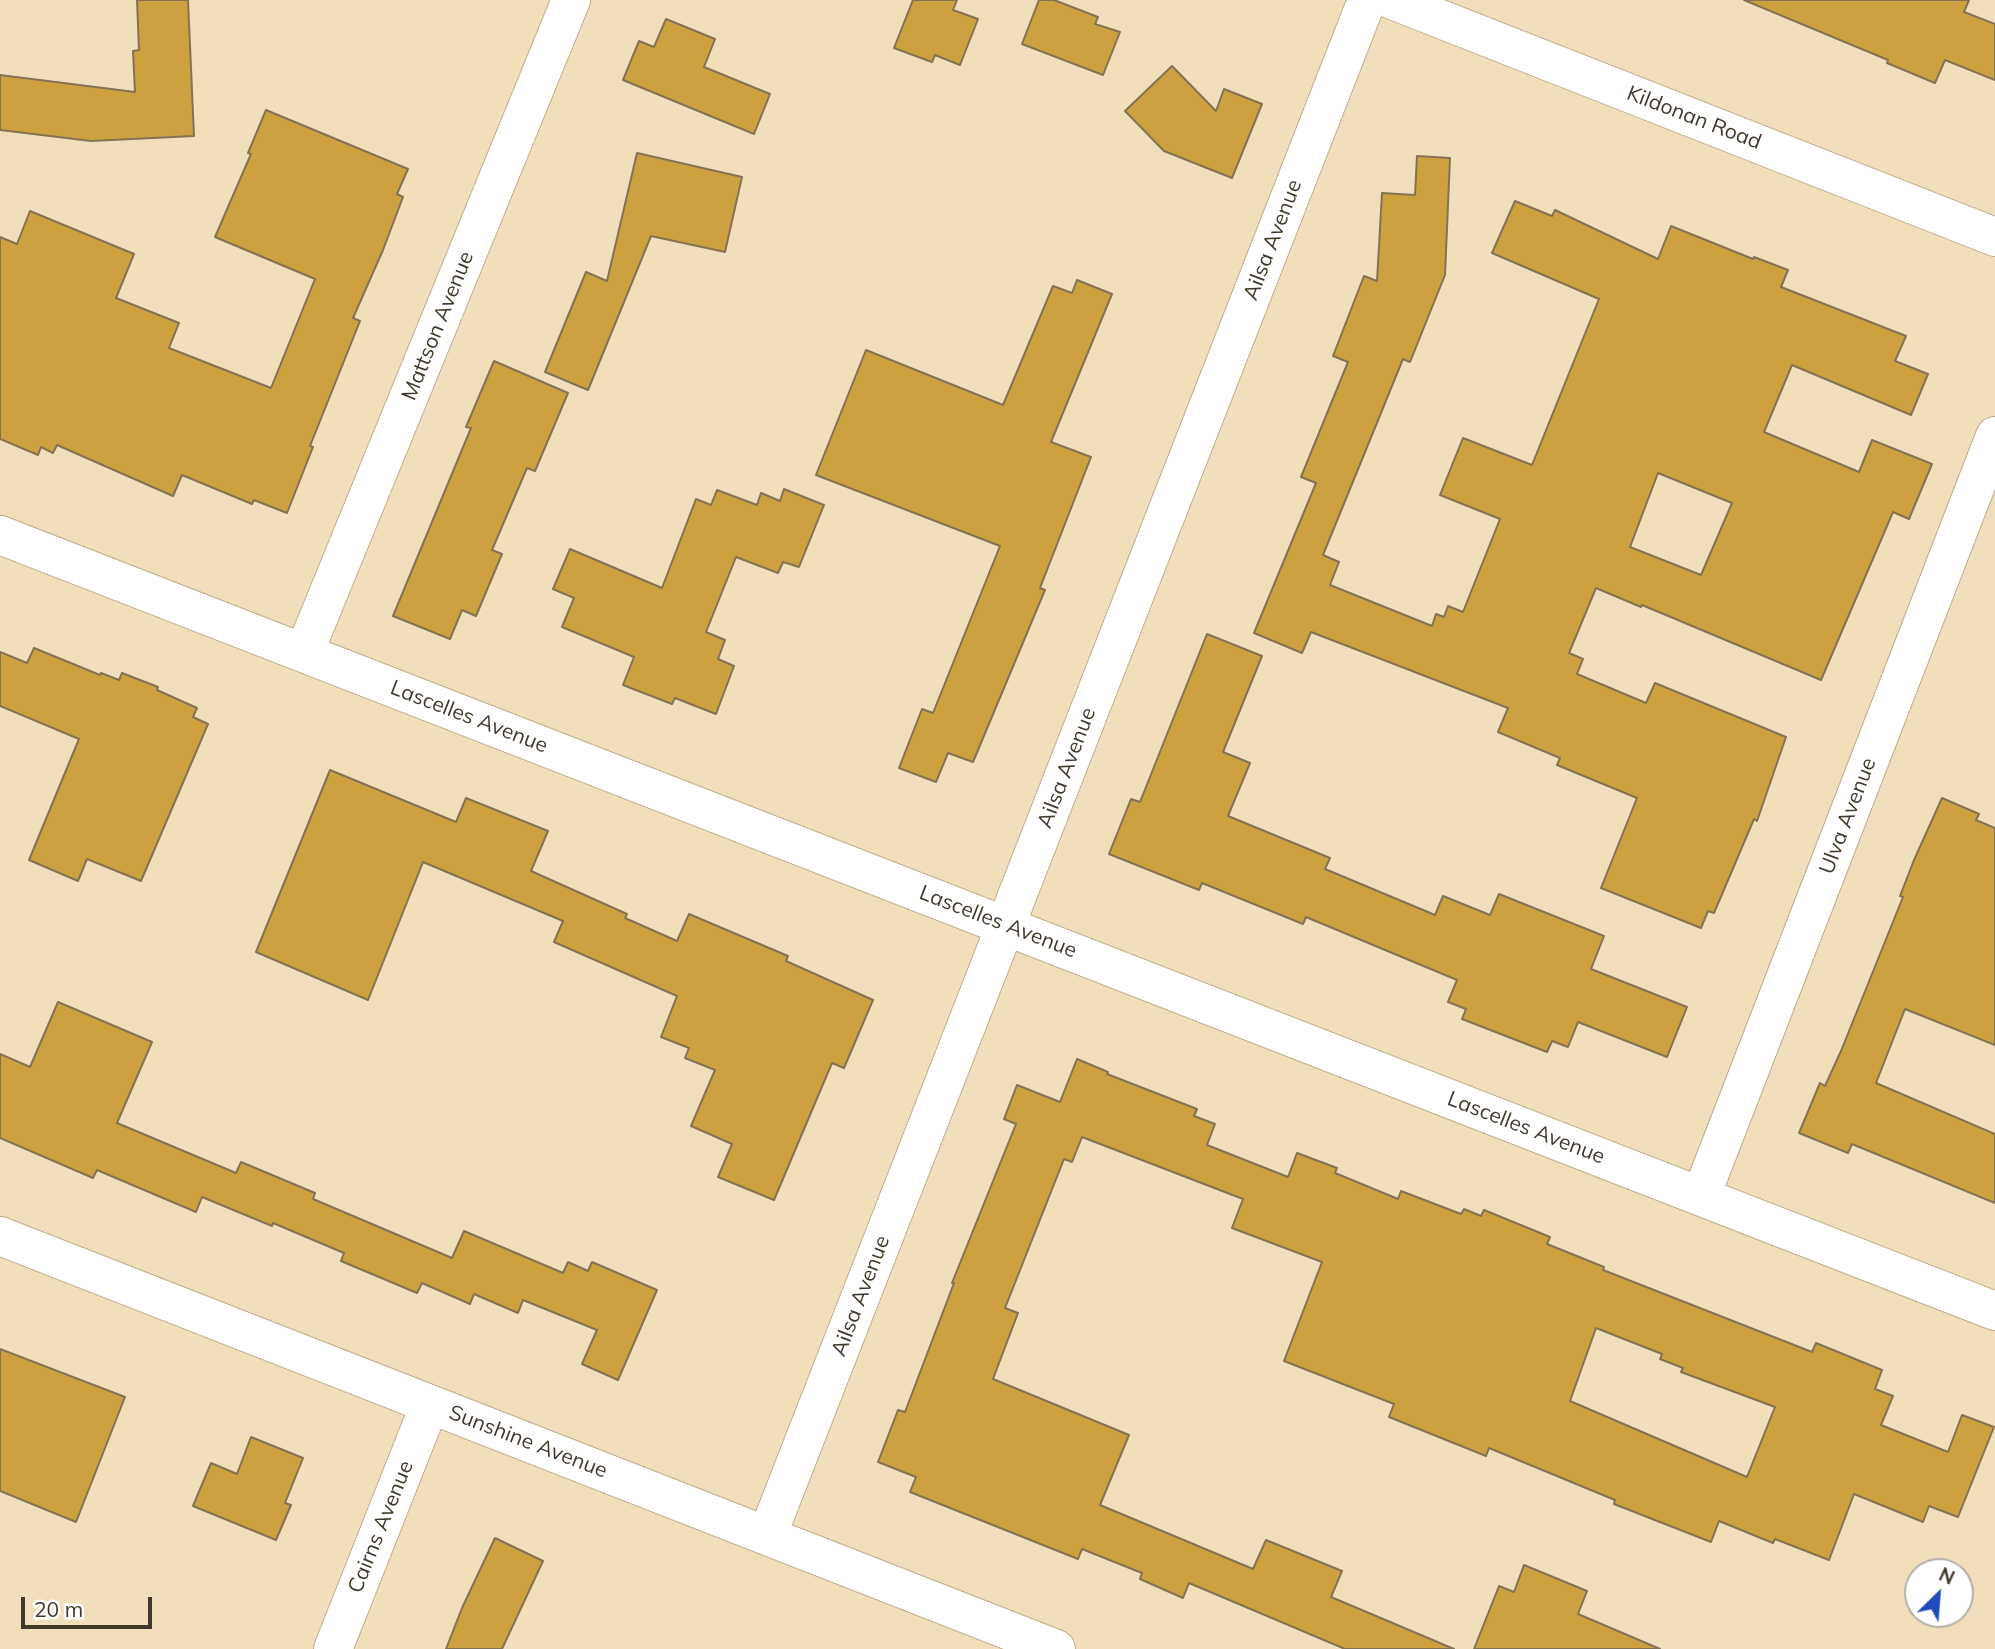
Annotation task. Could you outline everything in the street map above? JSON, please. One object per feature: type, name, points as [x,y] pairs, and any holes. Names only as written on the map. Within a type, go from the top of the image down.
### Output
[{"type":"street","name":"Mattson Avenue","points":[[304,653],[571,0]]},
{"type":"street","name":"Ailsa Avenue","points":[[767,1536],[1367,0]]},
{"type":"street","name":"Kildonan Road","points":[[1392,0],[1995,237]]},
{"type":"street","name":"Ulva Avenue","points":[[1701,1196],[1995,436]]},
{"type":"street","name":"Lascelles Avenue","points":[[0,535],[1995,1311]]},
{"type":"street","name":"Sunshine Avenue","points":[[0,1236],[767,1536],[1012,1641],[1056,1649]]},
{"type":"street","name":"Cairns Avenue","points":[[332,1649],[430,1404]]},
{"type":"building","points":[[137,0],[188,0],[194,136],[91,141],[0,130],[0,75],[135,92],[133,51],[139,50]]},
{"type":"building","points":[[913,0],[957,0],[953,10],[978,19],[960,65],[935,55],[932,62],[894,48]]},
{"type":"building","points":[[1039,0],[1054,0],[1098,17],[1095,24],[1120,32],[1103,75],[1022,44]]},
{"type":"building","points":[[1744,0],[1969,0],[1964,12],[1995,24],[1995,80],[1945,60],[1935,83],[1887,63],[1888,60]]},
{"type":"building","points":[[666,19],[715,39],[704,67],[770,94],[754,134],[623,80],[639,41],[654,47]]},
{"type":"building","points":[[1172,66],[1216,111],[1224,89],[1262,104],[1232,178],[1164,151],[1125,111]]},
{"type":"building","points":[[266,110],[408,169],[397,194],[403,197],[353,318],[360,321],[310,446],[313,447],[287,513],[254,500],[252,504],[182,475],[173,496],[57,445],[53,453],[41,447],[38,455],[0,439],[0,237],[17,244],[30,211],[134,254],[116,298],[179,323],[169,348],[271,388],[315,279],[215,237],[251,154],[248,153]]},
{"type":"building","points":[[637,153],[742,177],[725,252],[651,236],[588,390],[545,372],[586,272],[607,281]]},
{"type":"building","points":[[1417,156],[1450,158],[1445,275],[1410,362],[1403,359],[1323,555],[1339,562],[1330,585],[1432,626],[1436,614],[1444,617],[1448,606],[1463,612],[1500,519],[1440,495],[1463,438],[1532,465],[1599,299],[1492,253],[1515,201],[1552,216],[1555,210],[1658,259],[1671,226],[1788,270],[1781,287],[1906,336],[1895,361],[1928,374],[1911,415],[1792,365],[1764,432],[1859,472],[1872,440],[1932,464],[1909,519],[1893,512],[1821,680],[1596,588],[1569,653],[1583,659],[1577,674],[1646,703],[1655,683],[1786,737],[1757,821],[1754,819],[1714,913],[1708,911],[1701,928],[1601,888],[1637,798],[1557,765],[1560,758],[1498,732],[1508,708],[1311,632],[1302,653],[1254,633],[1316,483],[1301,477],[1348,362],[1333,356],[1364,276],[1377,281],[1382,193],[1415,195]],"holes":[[[1658,473],[1732,503],[1701,575],[1630,547]]]},
{"type":"building","points":[[1077,280],[1112,294],[1051,442],[1091,457],[1040,588],[1045,590],[973,762],[948,753],[936,782],[899,768],[922,709],[933,713],[1000,546],[816,475],[866,350],[1003,405],[1053,286],[1072,293]]},
{"type":"building","points":[[494,361],[568,393],[535,471],[527,468],[492,550],[502,554],[476,616],[462,610],[450,639],[393,616],[471,428],[466,427]]},
{"type":"building","points":[[784,489],[824,505],[799,567],[783,562],[778,573],[736,557],[706,632],[725,640],[718,659],[734,666],[716,714],[675,698],[672,704],[623,685],[634,657],[562,627],[574,598],[553,589],[570,549],[662,588],[696,499],[711,505],[717,490],[757,505],[761,493],[780,501]]},
{"type":"building","points":[[1207,634],[1262,656],[1223,752],[1250,763],[1228,816],[1330,858],[1325,869],[1435,915],[1443,896],[1490,915],[1499,894],[1604,936],[1591,969],[1687,1007],[1667,1057],[1578,1022],[1568,1047],[1552,1041],[1547,1052],[1462,1019],[1466,1009],[1448,1002],[1457,980],[1306,917],[1303,924],[1202,883],[1199,890],[1109,854],[1131,799],[1140,802]]},
{"type":"building","points":[[34,648],[100,675],[101,673],[119,680],[122,673],[158,687],[157,690],[197,708],[193,717],[208,724],[141,881],[87,859],[78,881],[29,860],[79,739],[0,706],[0,652],[27,663]]},
{"type":"building","points":[[330,770],[456,822],[466,798],[548,831],[531,871],[627,914],[625,918],[677,941],[689,914],[788,956],[786,961],[873,1000],[844,1068],[832,1063],[774,1200],[718,1177],[732,1144],[691,1126],[715,1070],[685,1058],[689,1048],[661,1037],[677,996],[554,942],[563,921],[423,862],[368,1000],[256,952]]},
{"type":"building","points":[[1942,798],[1979,814],[1976,820],[1995,828],[1995,1045],[1905,1009],[1876,1083],[1995,1134],[1995,1203],[1852,1144],[1848,1153],[1799,1133],[1820,1083],[1825,1086],[1841,1051],[1903,897],[1900,896],[1914,860]]},
{"type":"building","points":[[58,1002],[152,1042],[117,1123],[236,1173],[241,1162],[315,1193],[313,1199],[452,1258],[464,1231],[563,1273],[568,1262],[588,1271],[592,1262],[657,1290],[618,1380],[582,1364],[597,1330],[523,1300],[518,1313],[474,1294],[470,1304],[422,1283],[417,1293],[341,1261],[344,1253],[273,1223],[272,1226],[202,1197],[196,1212],[97,1170],[93,1178],[0,1138],[0,1054],[30,1067]]},
{"type":"building","points":[[1077,1059],[1108,1072],[1107,1074],[1197,1109],[1194,1116],[1215,1124],[1207,1145],[1288,1177],[1297,1153],[1337,1168],[1335,1173],[1398,1199],[1401,1191],[1461,1214],[1464,1209],[1481,1216],[1484,1210],[1550,1237],[1547,1244],[1604,1267],[1603,1270],[1812,1352],[1816,1343],[1882,1370],[1875,1389],[1893,1396],[1881,1425],[1948,1452],[1962,1415],[1994,1427],[1958,1517],[1929,1506],[1923,1522],[1854,1494],[1829,1560],[1775,1539],[1773,1543],[1719,1521],[1711,1542],[1614,1504],[1615,1500],[1489,1448],[1486,1456],[1389,1417],[1394,1404],[1284,1361],[1322,1262],[1232,1228],[1243,1199],[1082,1137],[1072,1162],[1064,1159],[1005,1308],[1018,1313],[993,1379],[1129,1435],[1100,1505],[1253,1569],[1266,1540],[1342,1571],[1331,1597],[1454,1649],[1345,1649],[1189,1583],[1183,1598],[1140,1579],[1142,1573],[1082,1549],[1078,1559],[910,1492],[916,1477],[878,1462],[898,1410],[905,1412],[952,1283],[1016,1124],[1004,1119],[1017,1085],[1060,1102]],"holes":[[[1596,1328],[1662,1354],[1660,1359],[1683,1368],[1681,1372],[1775,1407],[1747,1477],[1570,1401]]]},
{"type":"building","points":[[0,1349],[125,1397],[76,1522],[0,1491]]},
{"type":"building","points":[[251,1437],[303,1458],[285,1503],[291,1505],[276,1540],[193,1506],[211,1463],[237,1474]]},
{"type":"building","points":[[495,1538],[543,1561],[502,1649],[446,1649],[462,1608]]},
{"type":"building","points":[[1524,1565],[1587,1591],[1578,1614],[1660,1649],[1474,1649],[1499,1586],[1514,1592]]}]
